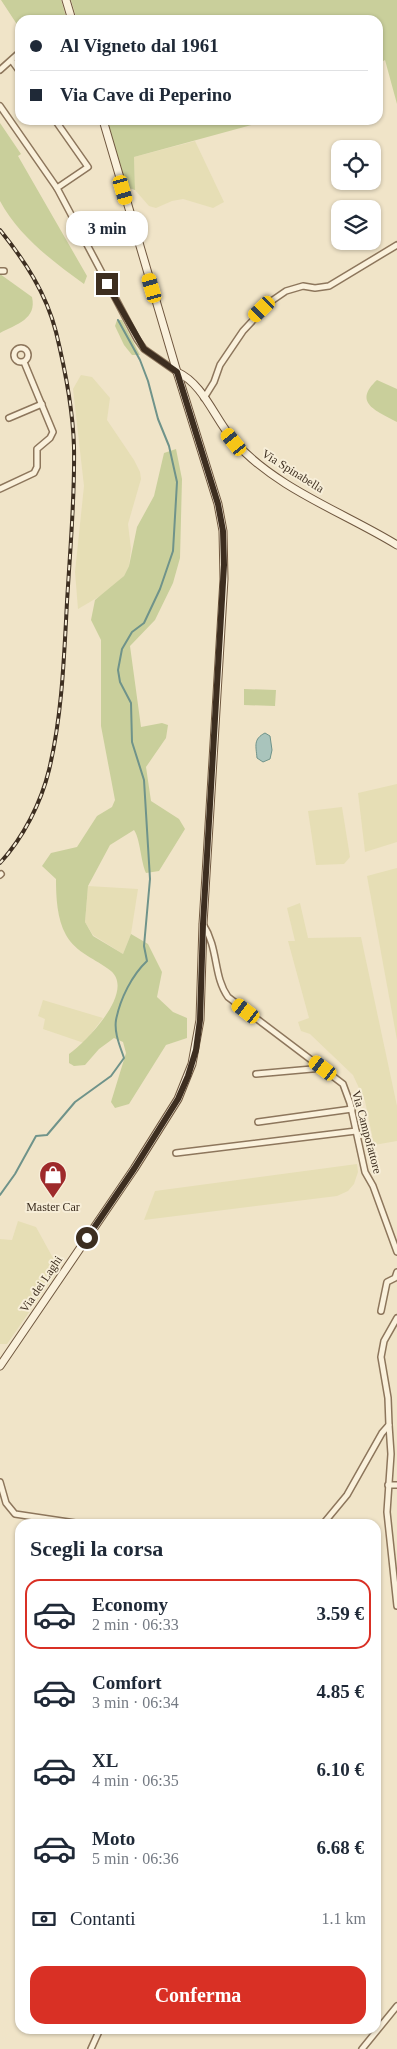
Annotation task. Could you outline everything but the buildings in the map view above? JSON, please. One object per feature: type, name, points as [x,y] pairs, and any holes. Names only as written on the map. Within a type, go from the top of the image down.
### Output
[{"type":"main road","points":[[66,0],[70,15]]},
{"type":"main road","name":"Via dei Laghi","points":[[0,1366],[134,1169],[182,1091],[192,1064],[199,1032],[203,924],[224,579],[224,545],[216,497],[104,125]]},
{"type":"main road","name":"Via Spinabella","points":[[177,372],[187,376],[234,442],[260,465],[315,499],[397,545]]},
{"type":"street","points":[[0,70],[15,58]]},
{"type":"street","points":[[12,61],[15,65]]},
{"type":"street","points":[[0,106],[57,188],[137,339],[151,354],[177,372]]},
{"type":"street","points":[[57,188],[88,167],[59,125]]},
{"type":"street","points":[[204,398],[214,382],[220,365],[243,330],[270,302],[286,291],[303,286],[314,288],[329,286],[397,245]]},
{"type":"street","points":[[0,489],[30,476],[36,470],[37,449],[48,440],[53,432],[24,362]]},
{"type":"street","points":[[9,418],[42,404]]},
{"type":"street","name":"Via Campofattore","points":[[203,924],[212,941],[220,978],[228,997],[343,1084],[352,1109],[365,1172],[374,1186],[397,1252]]},
{"type":"street","points":[[256,1074],[323,1068]]},
{"type":"street","points":[[258,1122],[352,1109]]},
{"type":"street","points":[[176,1153],[356,1131]]},
{"type":"street","points":[[381,1311],[387,1282],[395,1278],[397,1272]]},
{"type":"street","points":[[397,1318],[382,1348],[383,1372],[388,1398],[391,1454],[387,1512],[397,1606]]},
{"type":"street","points":[[327,1519],[347,1495],[382,1433],[389,1425]]},
{"type":"street","points":[[0,1482],[6,1503],[15,1514],[48,1519]]},
{"type":"street","points":[[388,1485],[397,1485]]},
{"type":"street","points":[[381,2026],[397,2006]]},
{"type":"street","points":[[91,2049],[98,2034]]},
{"type":"street","points":[[362,2049],[374,2034]]},
{"type":"shaded area","points":[[195,141],[224,202],[213,208],[183,199],[172,201],[156,208],[149,206],[135,190],[134,157]]},
{"type":"shaded area","points":[[81,375],[92,377],[110,398],[107,420],[134,460],[141,479],[128,524],[131,549],[129,566],[124,576],[107,592],[78,609],[75,572],[84,486],[73,389]]},
{"type":"shaded area","points":[[397,784],[397,842],[365,852],[358,793]]},
{"type":"shaded area","points":[[342,807],[350,857],[344,864],[316,865],[308,811]]},
{"type":"shaded area","points":[[397,868],[397,1040],[367,876]]},
{"type":"shaded area","points":[[88,886],[138,889],[131,934],[123,954],[93,935],[85,922]]},
{"type":"shaded area","points":[[300,903],[308,938],[361,937],[397,1106],[397,1141],[374,1145],[365,1101],[353,1075],[310,1034],[301,1031],[298,1022],[309,1018],[288,941],[295,941],[287,908]]},
{"type":"shaded area","points":[[43,1000],[103,1018],[84,1043],[43,1029],[45,1019],[38,1016]]},
{"type":"shaded area","points":[[357,1164],[358,1172],[354,1184],[348,1191],[337,1196],[144,1220],[155,1191]]},
{"type":"shaded area","points":[[18,1221],[36,1227],[59,1269],[7,1344],[0,1344],[0,1239],[12,1240]]},
{"type":"green space","points":[[1,0],[61,0],[66,15],[15,15],[15,21]]},
{"type":"green space","points":[[71,0],[397,0],[397,104],[385,60],[383,61],[383,15],[76,15]]},
{"type":"green space","points":[[0,123],[21,154],[18,156],[87,276],[84,284],[48,257],[26,237],[0,201]]},
{"type":"green space","points":[[107,125],[252,125],[134,157],[135,190],[126,187]]},
{"type":"green space","points":[[0,274],[32,297],[33,304],[29,316],[0,333]]},
{"type":"green space","points":[[117,320],[122,320],[140,355],[132,355],[124,345],[115,326]]},
{"type":"green space","points":[[377,380],[397,389],[397,422],[375,410],[367,400],[370,388]]},
{"type":"green space","points":[[176,449],[182,479],[180,558],[173,583],[155,620],[130,646],[141,727],[162,723],[168,725],[166,738],[146,767],[151,801],[179,819],[185,829],[159,871],[146,873],[134,830],[110,845],[88,886],[85,922],[93,936],[123,954],[131,934],[148,944],[162,972],[157,997],[173,1012],[187,1018],[187,1038],[166,1045],[129,1104],[115,1108],[111,1102],[126,1053],[123,1042],[114,1038],[99,1049],[85,1065],[74,1066],[69,1063],[69,1054],[97,1028],[106,1016],[117,991],[117,980],[111,971],[75,947],[66,935],[59,915],[56,879],[42,866],[51,853],[77,847],[97,816],[112,807],[115,800],[101,726],[101,640],[91,620],[95,600],[124,576],[129,566],[137,527],[154,496],[164,453]]},
{"type":"green space","points":[[244,689],[276,690],[275,706],[244,705]]},
{"type":"water","points":[[265,733],[270,736],[272,750],[270,759],[263,762],[257,758],[256,743],[261,735]]},
{"type":"waterway","points":[[0,1195],[15,1174],[36,1136],[47,1135],[75,1102],[111,1076],[124,1058],[116,1030],[116,1020],[132,980],[147,961],[144,946],[150,879],[144,780],[132,742],[131,703],[120,682],[118,670],[122,649],[132,632],[144,623],[160,589],[173,551],[177,482],[169,446],[158,419],[148,381],[140,360],[118,320]]},
{"type":"railway","points":[[0,230],[34,278],[52,318],[70,404],[74,466],[63,666],[57,729],[46,782],[36,807],[24,831],[0,863]]},
{"type":"place","name":"Master Car","points":[[53,1199]]},
{"type":"route","points":[[87,1238],[134,1169],[178,1099],[196,1050],[200,1020],[203,924],[224,579],[221,517],[207,464],[177,372],[144,349],[107,284]]}]
